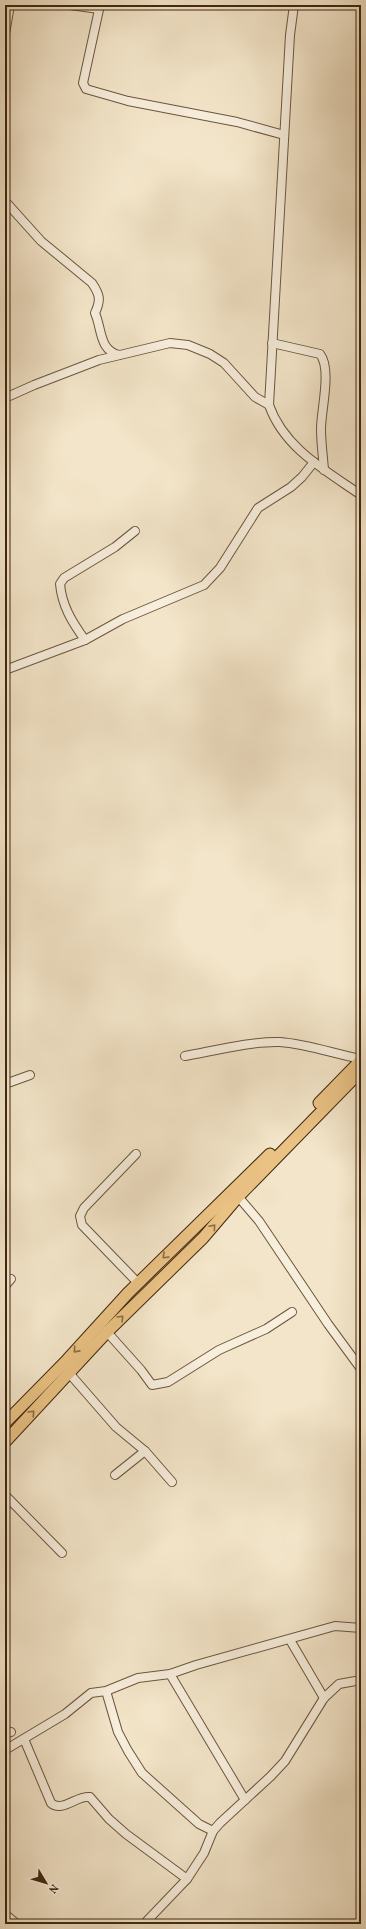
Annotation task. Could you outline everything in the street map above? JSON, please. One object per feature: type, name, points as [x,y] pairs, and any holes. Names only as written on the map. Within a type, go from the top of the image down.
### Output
[{"type":"main road","points":[[5,1442],[106,1332],[203,1238],[236,1193],[361,1060]]},
{"type":"main road","points":[[5,1423],[67,1360],[138,1283],[236,1193],[361,1071]]},
{"type":"street","points":[[70,5],[99,7],[83,83],[86,89],[128,101],[237,122],[284,135]]},
{"type":"street","points":[[294,5],[290,35],[269,405],[273,416],[287,439],[324,470],[361,495]]},
{"type":"street","points":[[5,34],[8,7]]},
{"type":"street","points":[[5,201],[41,241],[92,283],[98,292],[100,303],[95,313],[99,322],[102,341],[112,354],[120,356]]},
{"type":"street","points":[[5,398],[99,360],[170,343],[188,345],[210,354],[224,363],[255,397],[269,405]]},
{"type":"street","points":[[272,343],[320,354],[323,357],[325,376],[321,430],[324,470]]},
{"type":"street","points":[[255,397],[269,388]]},
{"type":"street","points":[[5,670],[85,640],[123,619],[204,585],[220,568],[258,508],[291,487],[302,478],[314,462]]},
{"type":"street","points":[[85,640],[65,608],[60,584],[64,578],[115,547],[135,531]]},
{"type":"street","points":[[185,1056],[235,1047],[278,1042],[361,1060]]},
{"type":"street","points":[[5,1084],[30,1075]]},
{"type":"street","points":[[136,1154],[84,1208],[80,1216],[82,1225],[138,1283]]},
{"type":"street","points":[[236,1193],[259,1221],[328,1324],[361,1369]]},
{"type":"street","points":[[5,1286],[11,1279]]},
{"type":"street","points":[[106,1332],[141,1370],[149,1382],[156,1385],[168,1382],[219,1350],[266,1329],[292,1312]]},
{"type":"street","points":[[69,1373],[116,1427],[145,1451],[172,1482]]},
{"type":"street","points":[[115,1475],[145,1451]]},
{"type":"street","points":[[5,1495],[62,1553]]},
{"type":"street","points":[[5,1750],[65,1714],[92,1694],[106,1691],[138,1678],[170,1674],[196,1665],[290,1640],[335,1626],[361,1628]]},
{"type":"street","points":[[290,1640],[324,1698]]},
{"type":"street","points":[[170,1674],[246,1800]]},
{"type":"street","points":[[144,1924],[187,1878],[204,1853],[213,1831],[226,1816],[246,1800],[284,1761],[324,1698],[339,1684],[361,1680]]},
{"type":"street","points":[[106,1691],[118,1732],[142,1774],[199,1824],[213,1831]]},
{"type":"street","points":[[24,1739],[51,1803],[55,1806],[59,1806],[81,1798],[90,1797],[109,1819],[126,1834],[187,1878]]},
{"type":"street","points":[[5,1914],[17,1924]]}]
